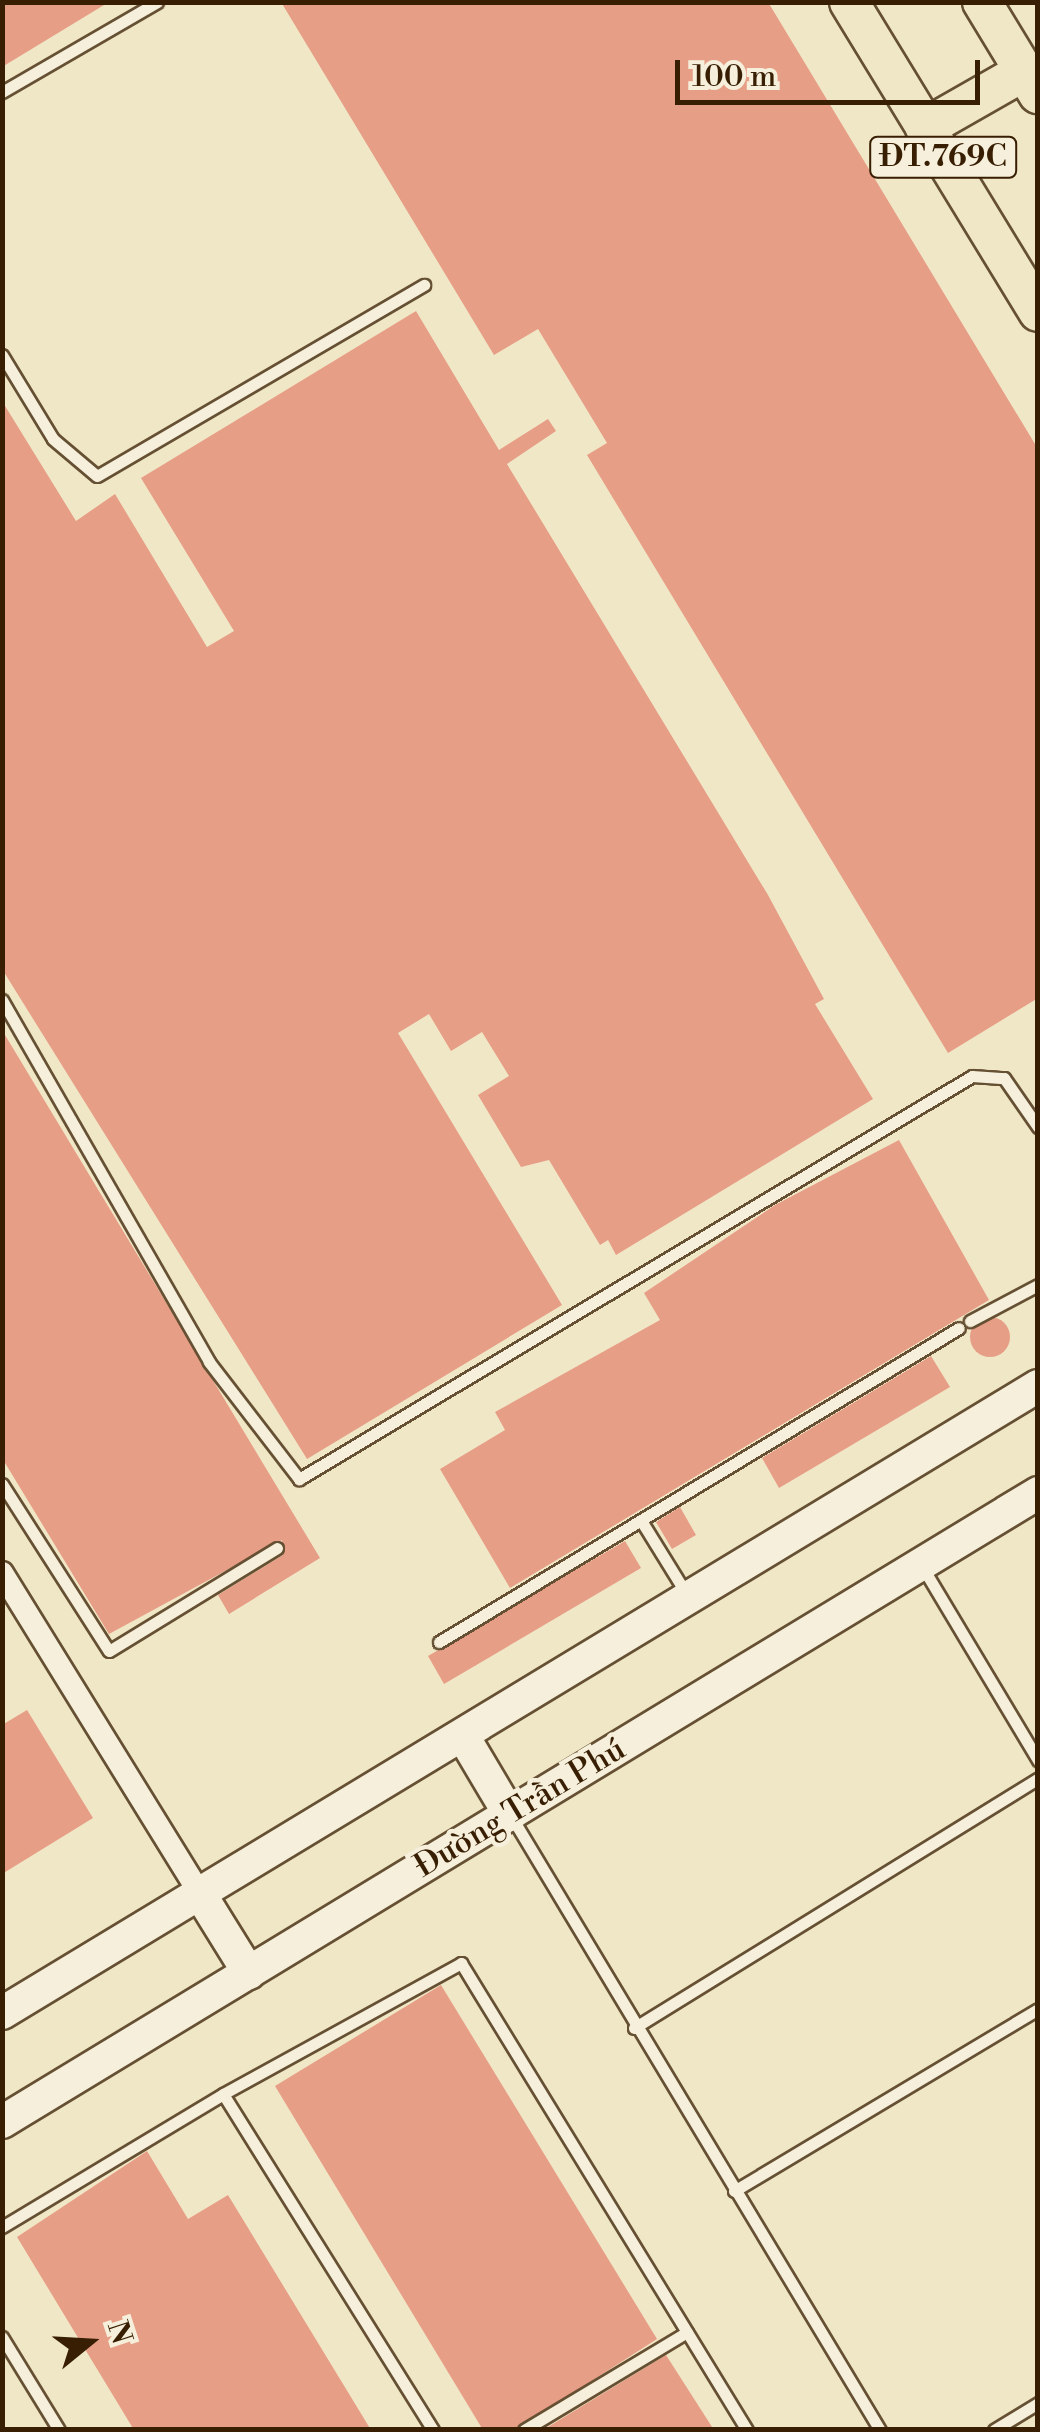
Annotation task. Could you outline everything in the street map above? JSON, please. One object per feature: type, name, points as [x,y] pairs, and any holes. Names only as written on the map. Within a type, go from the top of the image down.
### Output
[{"type":"main road","name":"ĐT.769C","points":[[849,2],[1038,312]]},
{"type":"main road","points":[[925,128],[1030,83],[982,2]]},
{"type":"main road","points":[[2,2014],[1038,1386]]},
{"type":"main road","name":"Đường Trần Phú","points":[[2,2122],[1038,1493]]},
{"type":"main road","points":[[462,1736],[510,1815]]},
{"type":"main road","points":[[200,1894],[249,1972]]},
{"type":"street","points":[[2,1573],[200,1894]]},
{"type":"lane","points":[[2,92],[157,2]]},
{"type":"lane","points":[[2,355],[53,440],[97,476],[424,285]]},
{"type":"lane","points":[[2,1000],[209,1362],[299,1478],[972,1076],[1004,1078],[1038,1127]]},
{"type":"lane","points":[[439,1642],[964,1324],[1038,1285]]},
{"type":"lane","points":[[2,1484],[109,1650],[278,1548]]},
{"type":"lane","points":[[642,1522],[689,1598]]},
{"type":"lane","points":[[920,1565],[1038,1760]]},
{"type":"lane","points":[[634,2028],[1038,1778]]},
{"type":"lane","points":[[510,1815],[634,2028],[880,2430]]},
{"type":"lane","points":[[2,2228],[223,2094],[461,1963],[746,2430]]},
{"type":"lane","points":[[734,2191],[1038,2009]]},
{"type":"lane","points":[[223,2094],[433,2430]]},
{"type":"lane","points":[[524,2430],[687,2332]]},
{"type":"lane","points":[[2,2337],[59,2430]]},
{"type":"lane","points":[[994,2430],[1038,2403]]},
{"type":"building","points":[[2,2],[109,2],[2,67]]},
{"type":"building","points":[[281,2],[768,2],[1038,449],[1038,998],[948,1053],[587,455],[607,443],[538,329],[494,355]]},
{"type":"building","points":[[416,311],[499,450],[548,419],[556,431],[507,464],[768,895],[824,999],[815,1004],[873,1099],[616,1255],[608,1240],[600,1245],[549,1160],[521,1167],[478,1095],[509,1076],[482,1032],[451,1051],[429,1014],[398,1033],[562,1305],[307,1459],[2,969],[2,401],[76,521],[115,494],[207,647],[234,631],[141,478]]},
{"type":"building","points":[[2,1030],[320,1558],[229,1614],[218,1595],[283,1555],[282,1540],[109,1634],[2,1458]]},
{"type":"building","points":[[899,1140],[989,1300],[510,1588],[440,1469],[505,1430],[495,1412],[660,1320],[644,1293],[775,1205]]},
{"type":"building","points":[[990,1317],[1004,1323],[1010,1337],[1004,1351],[990,1357],[976,1351],[970,1337],[976,1323]]},
{"type":"building","points":[[931,1356],[950,1387],[779,1488],[762,1458]]},
{"type":"building","points":[[680,1507],[696,1535],[672,1549],[656,1522]]},
{"type":"building","points":[[625,1541],[641,1568],[444,1684],[428,1656]]},
{"type":"building","points":[[27,1710],[93,1818],[2,1874],[2,1725]]},
{"type":"building","points":[[441,1985],[657,2339],[515,2430],[483,2430],[275,2086]]},
{"type":"building","points":[[147,2151],[188,2219],[228,2195],[371,2430],[134,2430],[17,2237]]},
{"type":"building","points":[[666,2355],[714,2430],[543,2430]]}]
